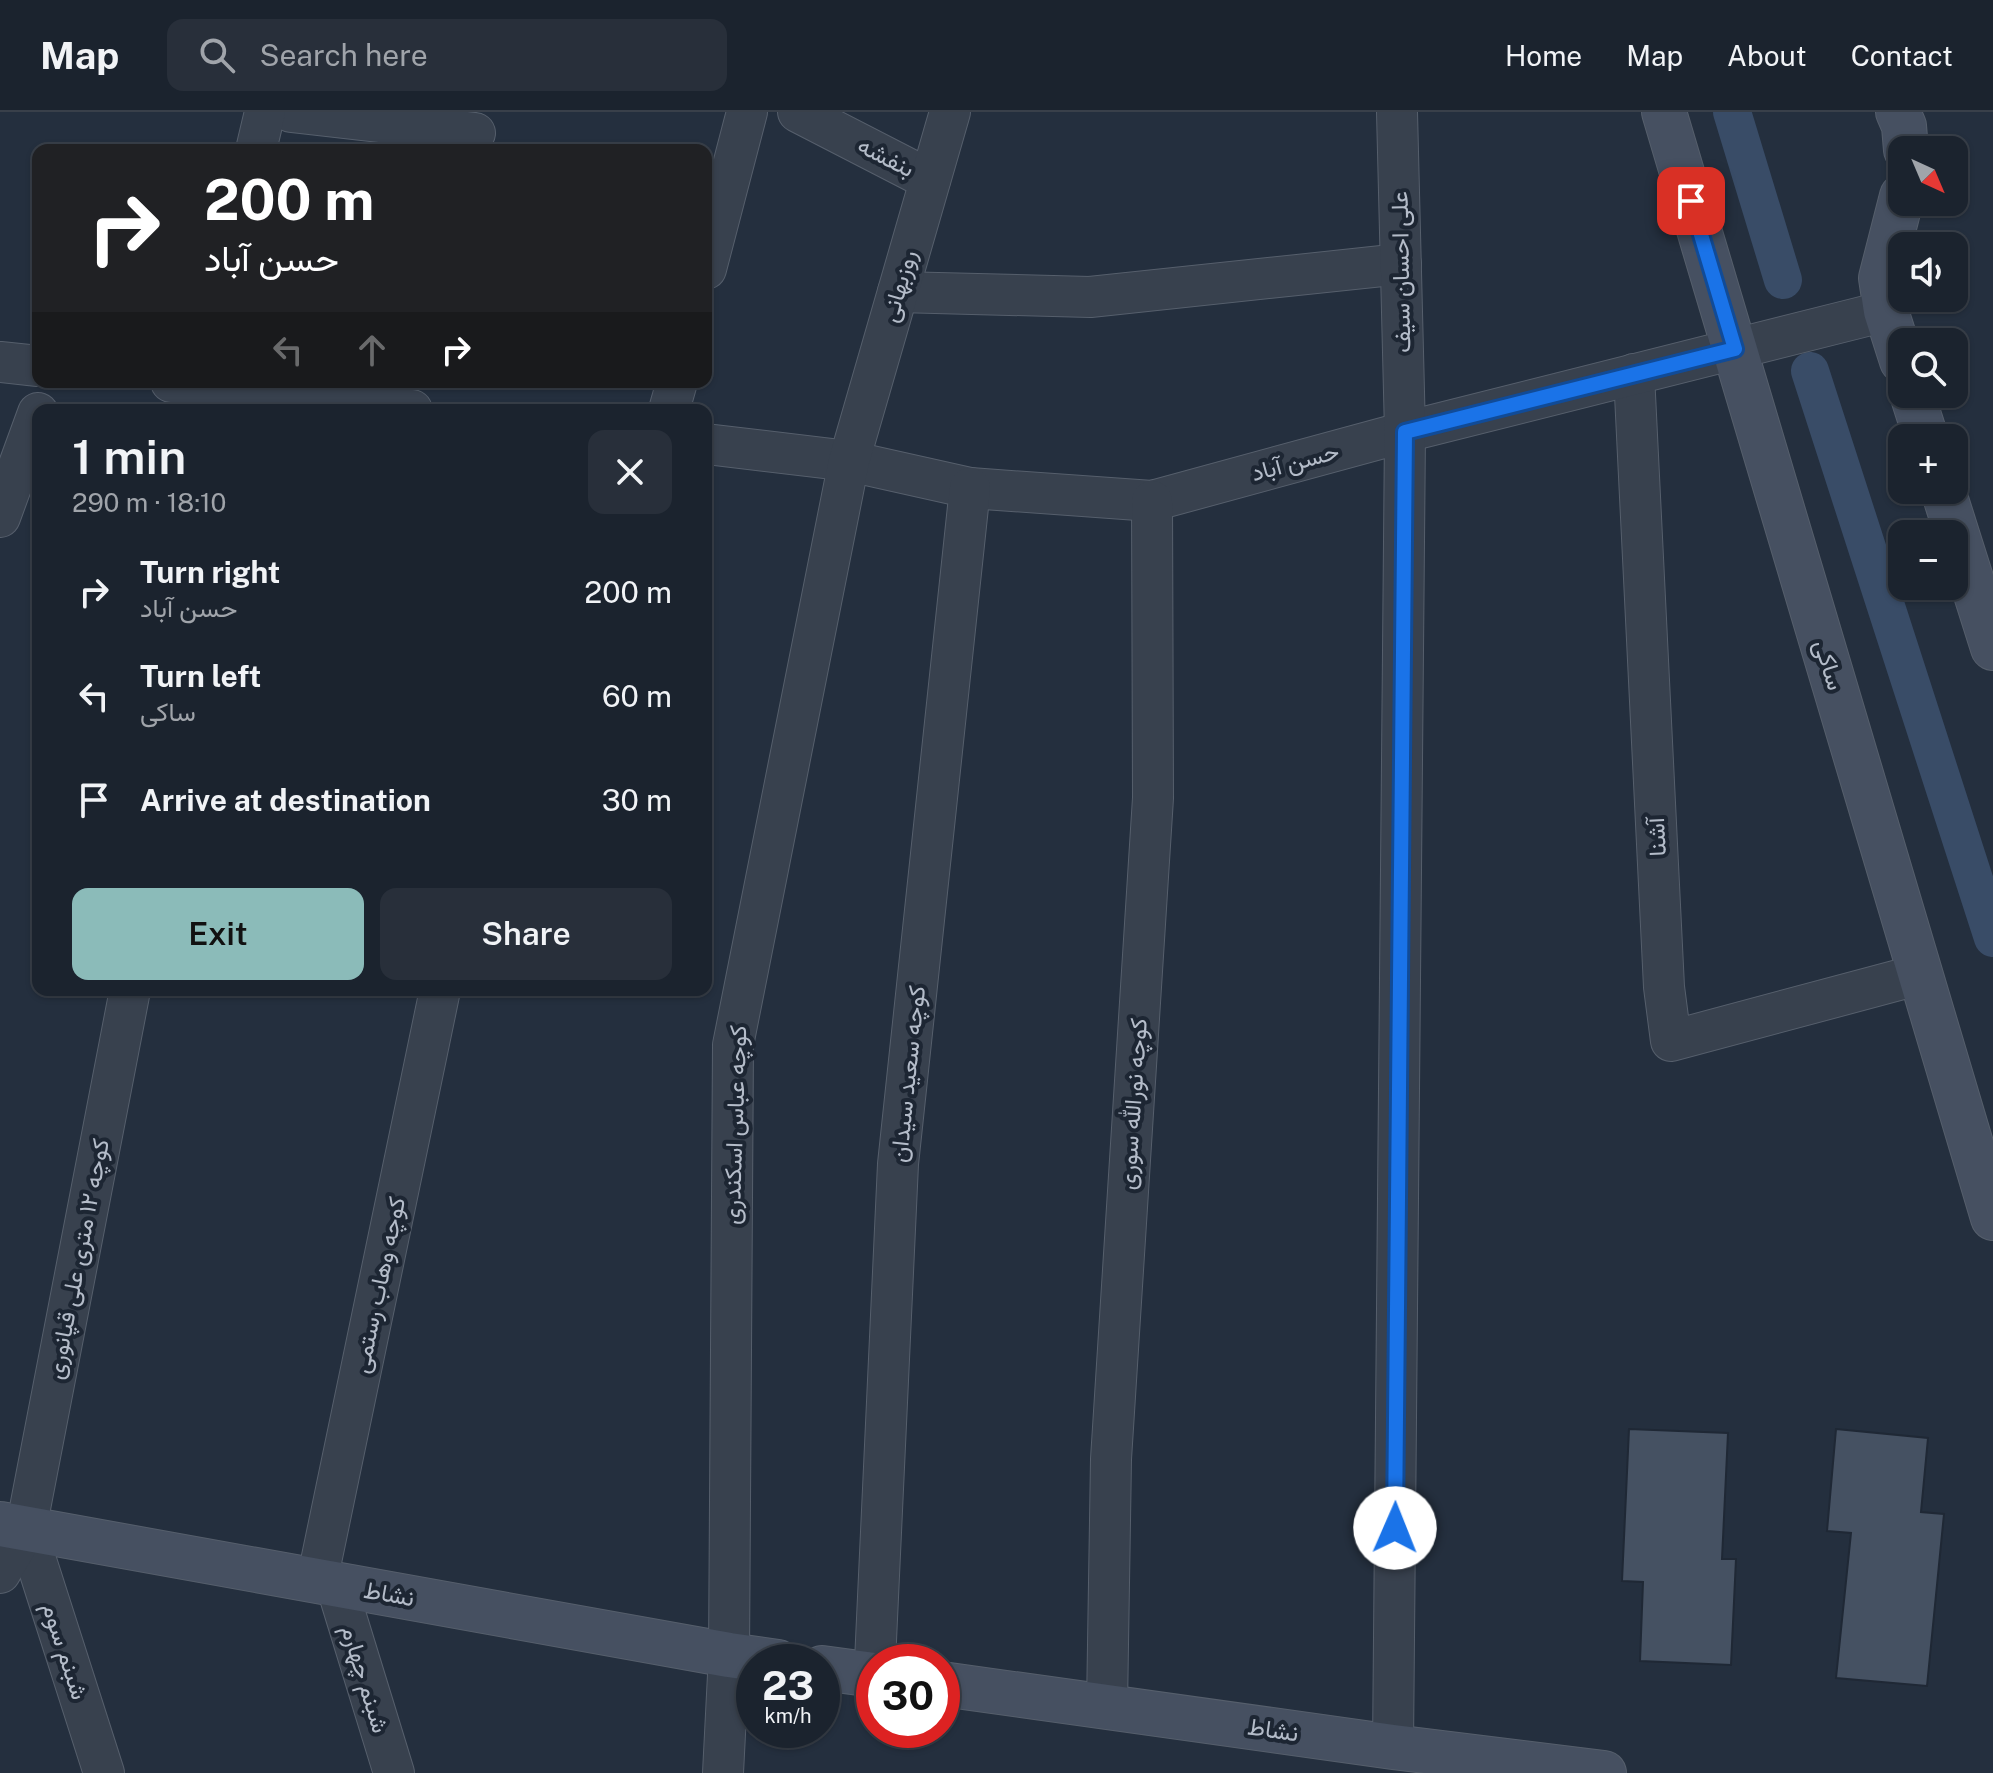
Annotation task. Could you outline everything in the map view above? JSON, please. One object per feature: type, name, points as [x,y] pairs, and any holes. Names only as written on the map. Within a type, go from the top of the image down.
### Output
[{"type":"street","points":[[257,144],[265,112]]},
{"type":"street","points":[[291,112],[475,132]]},
{"type":"street","points":[[712,246],[747,112]]},
{"type":"street","name":"بنفشه","points":[[798,112],[930,180]]},
{"type":"street","name":"روزبهانی","points":[[849,461],[950,112]]},
{"type":"street","name":"علی احسان سیف","points":[[1393,1747],[1405,432],[1397,112]]},
{"type":"street","name":"ساکی","points":[[1664,112],[1993,1218]]},
{"type":"street","points":[[1898,112],[1905,136]]},
{"type":"street","points":[[1891,328],[1881,278],[1897,216]]},
{"type":"street","points":[[898,292],[1090,297],[1401,264]]},
{"type":"street","name":"حسن آباد","points":[[712,445],[849,461],[970,488],[1152,501],[1405,432],[1886,311]]},
{"type":"street","points":[[0,362],[32,365]]},
{"type":"street","name":"آشنا","points":[[1634,374],[1664,987],[1671,1041],[1921,974]]},
{"type":"street","points":[[203,388],[279,402],[313,404]]},
{"type":"street","points":[[0,517],[32,431]]},
{"type":"street","name":"کوچه عباس اسکندری","points":[[723,1773],[729,1655],[733,1045],[849,461]]},
{"type":"street","name":"کوچه سعید سیدان","points":[[876,1644],[898,1164],[970,488]]},
{"type":"street","name":"کوچه نورالله سوری","points":[[1107,1707],[1111,1459],[1153,798],[1152,501]]},
{"type":"street","points":[[1947,504],[1993,648]]},
{"type":"street","name":"کوچه ۱۲ متری علی قپانوری","points":[[13,1526],[129,996]]},
{"type":"street","name":"کوچه وهاب رستمی","points":[[326,1583],[439,996]]},
{"type":"street","points":[[0,1573],[13,1526]]},
{"type":"street","name":"نشاط","points":[[13,1526],[736,1656]]},
{"type":"street","name":"شبنم سوم","points":[[13,1526],[104,1773]]},
{"type":"street","name":"شبنم چهارم","points":[[326,1583],[394,1773]]},
{"type":"street","name":"نشاط","points":[[960,1687],[1604,1773]]},
{"type":"building","points":[[1629,1429],[1728,1433],[1722,1559],[1736,1559],[1731,1665],[1640,1661],[1643,1582],[1622,1581]]},
{"type":"building","points":[[1836,1429],[1928,1438],[1921,1512],[1944,1514],[1927,1686],[1836,1678],[1851,1533],[1827,1531]]},
{"type":"waterway","points":[[1732,112],[1783,280]]},
{"type":"waterway","points":[[1810,371],[1993,938]]},
{"type":"route","points":[[1395,1528],[1405,432],[1735,349],[1691,201]]}]
